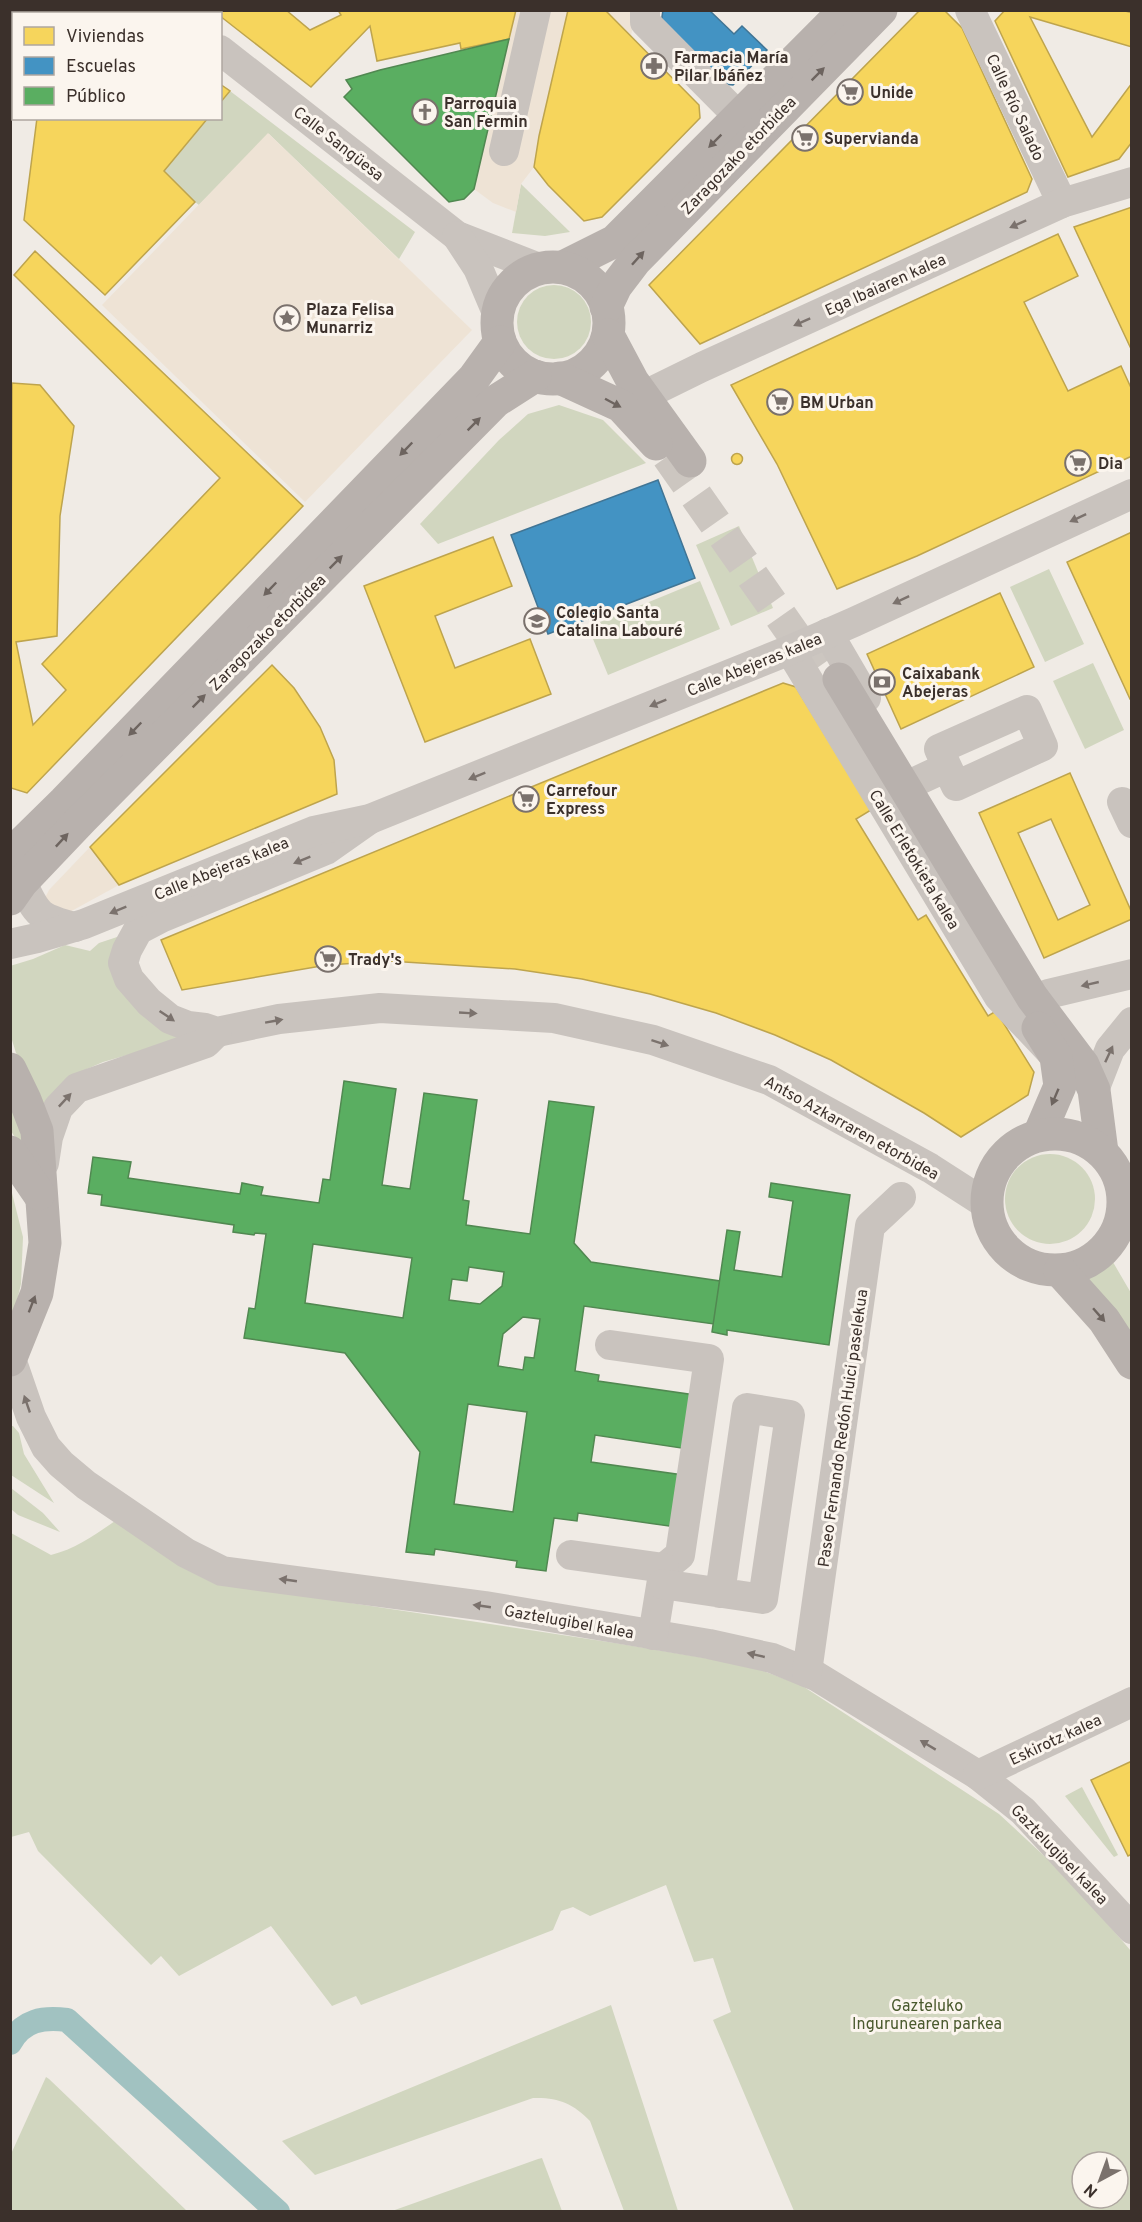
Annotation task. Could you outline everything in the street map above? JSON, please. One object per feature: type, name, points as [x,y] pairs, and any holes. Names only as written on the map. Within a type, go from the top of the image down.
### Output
[{"type":"main road","name":"Zaragozako etorbidea","points":[[607,321],[616,286],[845,10]]},
{"type":"main road","name":"Zaragozako etorbidea","points":[[551,268],[615,241],[881,10]]},
{"type":"main road","points":[[551,268],[578,273],[590,281],[600,293],[607,321],[644,396],[679,459],[621,406],[514,363],[499,328],[502,298],[511,285],[524,274],[551,268]]},
{"type":"main road","points":[[548,377],[574,375],[595,359],[607,321]]},
{"type":"main road","name":"Zaragozako etorbidea","points":[[14,879],[64,802],[474,378],[499,328]]},
{"type":"main road","name":"Zaragozako etorbidea","points":[[14,879],[82,819],[496,401],[548,377]]},
{"type":"main road","name":"Calle Erletokieta kalea","points":[[834,683],[1064,1054],[1083,1065],[1094,1090],[1102,1152]]},
{"type":"main road","name":"Calle Erletokieta kalea","points":[[1039,1135],[1060,1086],[1064,1054]]},
{"type":"main road","points":[[10,1069],[37,1131],[45,1242],[37,1293],[11,1360]]},
{"type":"main road","points":[[1039,1135],[1070,1135],[1082,1139],[1102,1152],[1111,1163],[1121,1185],[1124,1200],[1127,1232],[1083,1265],[1060,1271],[1027,1265],[1000,1244],[991,1228],[986,1204],[994,1170],[1012,1148],[1039,1135]]},
{"type":"main road","points":[[10,1152],[40,1196]]},
{"type":"main road","points":[[1060,1271],[1104,1320],[1131,1363]]},
{"type":"street","points":[[504,151],[536,10]]},
{"type":"street","name":"Calle Río Salado","points":[[970,10],[1062,203]]},
{"type":"street","points":[[645,16],[748,126]]},
{"type":"street","name":"Calle Sangüesa","points":[[222,52],[457,236],[478,268],[499,328]]},
{"type":"street","name":"Ega Ibaiaren kalea","points":[[644,396],[702,367],[1062,203],[1131,182]]},
{"type":"street","name":"Calle Sangüesa","points":[[457,236],[551,268]]},
{"type":"street","name":"Calle Abejeras kalea","points":[[10,944],[75,927],[314,831],[370,819],[790,650],[1131,494]]},
{"type":"street","name":"Calle Erletokieta kalea","points":[[828,633],[1048,994],[1064,1054]]},
{"type":"street","name":"Calle Erletokieta kalea","points":[[790,650],[999,997],[1064,1054]]},
{"type":"street","points":[[917,782],[947,767]]},
{"type":"street","name":"Calle Abejeras kalea","points":[[129,979],[123,963],[138,930],[161,918],[326,850],[370,819]]},
{"type":"street","points":[[14,879],[32,904],[48,920],[75,927]]},
{"type":"street","points":[[1048,994],[1131,974]]},
{"type":"street","name":"Antso Azkarraren etorbidea","points":[[129,979],[149,1002],[170,1019],[188,1026],[217,1032],[279,1019],[380,1008],[554,1018],[642,1037],[769,1080],[930,1168],[986,1204]]},
{"type":"street","points":[[1094,1090],[1110,1049],[1131,1022]]},
{"type":"street","name":"Antso Azkarraren etorbidea","points":[[40,1196],[51,1128],[58,1108],[77,1088],[206,1043],[217,1032]]},
{"type":"street","name":"Paseo Fernando Redón Huici paselekua","points":[[807,1672],[870,1226],[901,1197]]},
{"type":"street","points":[[610,1345],[709,1359],[680,1555],[663,1576],[653,1635]]},
{"type":"street","name":"Gaztelugibel kalea","points":[[11,1360],[31,1417],[46,1447],[86,1485],[186,1553],[222,1570],[485,1606],[709,1644],[772,1658],[807,1672],[978,1776],[1023,1811],[1131,1929]]},
{"type":"street","points":[[570,1556],[663,1576],[720,1593],[763,1599],[790,1415],[747,1408],[720,1593]]},
{"type":"street","name":"Eskirotz kalea","points":[[978,1776],[1131,1702]]},
{"type":"green space","points":[[230,91],[415,232],[399,259],[269,134],[199,205],[195,202],[164,171],[207,120],[222,120],[222,102]]},
{"type":"green space","points":[[521,184],[570,232],[545,236],[512,233]]},
{"type":"green space","points":[[554,285],[568,288],[580,296],[588,308],[591,322],[588,336],[580,348],[568,356],[554,359],[540,356],[528,348],[520,336],[517,322],[520,308],[528,296],[540,288]]},
{"type":"green space","points":[[559,405],[603,420],[646,463],[438,544],[420,524],[499,440],[528,414]]},
{"type":"green space","points":[[739,526],[773,608],[731,626],[696,545]]},
{"type":"green space","points":[[1049,569],[1084,644],[1045,662],[1010,587]]},
{"type":"green space","points":[[700,581],[720,629],[608,675],[588,627]]},
{"type":"green space","points":[[1093,663],[1124,730],[1085,749],[1053,681]]},
{"type":"green space","points":[[138,930],[129,979],[190,1037],[103,1062],[71,1076],[43,1109],[33,1082],[16,1053],[11,1037],[10,966],[65,945],[90,951],[99,943]]},
{"type":"green space","points":[[10,1094],[18,1107],[26,1155],[11,1131]]},
{"type":"green space","points":[[1050,1154],[1067,1158],[1082,1167],[1091,1182],[1095,1199],[1091,1216],[1082,1231],[1067,1240],[1050,1244],[1033,1240],[1018,1231],[1009,1216],[1005,1199],[1009,1182],[1018,1167],[1033,1158]]},
{"type":"green space","points":[[10,1185],[23,1237],[21,1284],[11,1326]]},
{"type":"green space","points":[[1110,1257],[1131,1293],[1131,1341],[1080,1277],[1094,1270]]},
{"type":"green space","points":[[11,1426],[19,1433],[24,1454],[54,1503],[11,1475]]},
{"type":"green space","points":[[11,1488],[43,1513],[60,1532],[18,1515],[11,1509]]},
{"type":"green space","name":"Gazteluko Ingurunearen parkea","points":[[115,1521],[351,1603],[747,1665],[801,1685],[999,1814],[1068,1878],[1131,1951],[1131,2211],[794,2211],[713,2020],[731,2012],[713,1958],[694,1962],[666,1885],[590,1916],[573,1907],[561,1911],[553,1930],[361,2005],[356,1996],[332,2006],[271,1926],[179,1976],[161,1956],[151,1965],[38,1851],[29,1832],[11,1837],[11,1533],[51,1555],[77,1545]]},
{"type":"green space","points":[[1082,1787],[1118,1855],[1114,1857],[1065,1796]]},
{"type":"green space","points":[[611,2005],[678,2211],[624,2211],[590,2121],[571,2106],[557,2100],[533,2098],[315,2175],[282,2141]]},
{"type":"green space","points":[[46,2077],[187,2211],[11,2211],[11,2154]]},
{"type":"green space","points":[[542,2158],[562,2211],[392,2211],[538,2159]]},
{"type":"shaded area","points":[[516,11],[568,11],[534,167],[521,184],[516,212],[493,203],[474,189]]},
{"type":"shaded area","points":[[605,11],[636,11],[631,36]]},
{"type":"shaded area","name":"Plaza Felisa Munarriz","points":[[268,133],[472,330],[305,502],[102,305]]},
{"type":"shaded area","points":[[90,847],[119,885],[66,914],[47,906],[46,896],[49,890]]},
{"type":"building: Viviendas","points":[[50,10],[127,10],[128,12],[50,12]]},
{"type":"building: Viviendas","points":[[213,10],[286,10],[310,30],[341,15],[338,10],[516,10],[509,39],[461,49],[460,43],[377,61],[370,26],[311,87],[222,18],[222,12]]},
{"type":"building: Viviendas","points":[[568,10],[605,10],[699,105],[700,118],[602,217],[584,221],[548,185],[534,167]]},
{"type":"building: Viviendas","points":[[920,10],[944,10],[962,28],[1032,179],[1027,192],[700,344],[649,285]]},
{"type":"building: Viviendas","points":[[1005,10],[1122,10],[1132,13],[1132,47],[1030,17],[1092,137],[1132,83],[1132,142],[1119,159],[1068,177],[995,21]]},
{"type":"building: Viviendas","points":[[222,85],[230,91],[222,101]]},
{"type":"building: Viviendas","points":[[37,120],[206,120],[164,171],[195,202],[105,295],[24,220]]},
{"type":"building: Viviendas","points":[[1132,207],[1132,351],[1074,227]]},
{"type":"building: Viviendas","points":[[1058,234],[1078,276],[1024,302],[1068,391],[1121,366],[1132,390],[1132,456],[917,556],[837,589],[777,464],[731,385]]},
{"type":"building: Viviendas","points":[[35,251],[303,506],[27,793],[11,788],[10,782],[12,383],[40,385],[74,426],[60,516],[57,636],[16,642],[33,725],[66,690],[42,664],[220,478],[14,275]]},
{"type":"building: Viviendas","points":[[737,454],[741,455],[741,463],[737,464],[733,463],[732,459],[733,455]]},
{"type":"building: Viviendas","points":[[1132,532],[1132,698],[1130,699],[1067,562]]},
{"type":"building: Viviendas","points":[[493,537],[512,586],[435,616],[455,668],[530,639],[551,694],[425,742],[364,586]]},
{"type":"building: Viviendas","points":[[1000,593],[1034,667],[901,729],[867,654]]},
{"type":"building: Viviendas","points":[[272,665],[294,688],[320,727],[334,760],[337,794],[119,885],[90,847]]},
{"type":"building: Viviendas","points":[[783,683],[796,687],[871,810],[856,819],[918,920],[926,915],[988,1016],[996,1011],[1034,1072],[1028,1095],[961,1137],[831,1060],[775,1035],[716,1013],[650,994],[582,979],[515,969],[389,961],[327,965],[182,990],[161,940]]},
{"type":"building: Viviendas","points":[[1070,773],[1132,913],[1132,919],[1044,958],[979,813]],"holes":[[[1051,819],[1090,905],[1058,920],[1018,833]]]},
{"type":"building: Viviendas","points":[[1132,1761],[1132,1854],[1128,1856],[1091,1780]]},
{"type":"building: Escuelas","points":[[663,10],[709,10],[734,34],[742,26],[767,50],[733,85],[723,84],[661,24]]},
{"type":"building: Escuelas","points":[[658,480],[695,578],[548,634],[511,535]]},
{"type":"building: Público","name":"Parroquia San Fermin","points":[[509,39],[474,189],[464,199],[449,202],[344,97],[352,89],[346,80]]},
{"type":"building: Público","points":[[344,1081],[396,1089],[382,1185],[410,1189],[424,1093],[477,1100],[463,1200],[469,1201],[466,1225],[530,1234],[549,1101],[594,1107],[574,1243],[591,1262],[720,1281],[714,1324],[584,1306],[575,1371],[599,1375],[598,1381],[695,1395],[688,1449],[595,1435],[591,1462],[683,1475],[676,1527],[578,1513],[577,1521],[554,1518],[546,1571],[516,1567],[517,1561],[435,1549],[434,1555],[406,1552],[420,1452],[345,1353],[244,1338],[249,1308],[255,1309],[266,1234],[233,1232],[234,1225],[101,1205],[102,1195],[88,1193],[93,1157],[131,1162],[128,1178],[240,1194],[242,1183],[263,1187],[261,1195],[319,1203],[323,1179],[330,1180]],"holes":[[[313,1244],[412,1258],[403,1318],[305,1303]],[[469,1267],[504,1272],[502,1286],[480,1304],[449,1300],[452,1279],[467,1281]],[[523,1317],[540,1319],[534,1358],[525,1357],[523,1370],[498,1366],[503,1334]],[[468,1404],[527,1412],[513,1512],[454,1504]]]},
{"type":"building: Público","points":[[771,1183],[850,1195],[829,1345],[727,1330],[727,1335],[712,1332],[727,1230],[740,1232],[734,1270],[782,1277],[793,1201],[769,1197]]},
{"type":"waterway","points":[[10,2043],[21,2029],[34,2022],[50,2019],[67,2020],[278,2212]]},
{"type":"tunnel","points":[[668,456],[817,668]]},
{"type":"place","name":"Farmacia María Pilar Ibáñez","points":[[654,66]]},
{"type":"place","name":"Unide","points":[[850,92]]},
{"type":"place","name":"Parroquia San Fermin","points":[[425,112]]},
{"type":"place","name":"Supervianda","points":[[805,138]]},
{"type":"place","name":"Plaza Felisa Munarriz","points":[[287,318]]},
{"type":"place","name":"BM Urban","points":[[780,402]]},
{"type":"place","name":"Dia","points":[[1078,463]]},
{"type":"place","name":"Colegio Santa Catalina Labouré","points":[[537,621]]},
{"type":"place","name":"Caixabank Abejeras","points":[[882,682]]},
{"type":"place","name":"Carrefour Express","points":[[526,799]]},
{"type":"place","name":"Trady's","points":[[328,959]]}]
